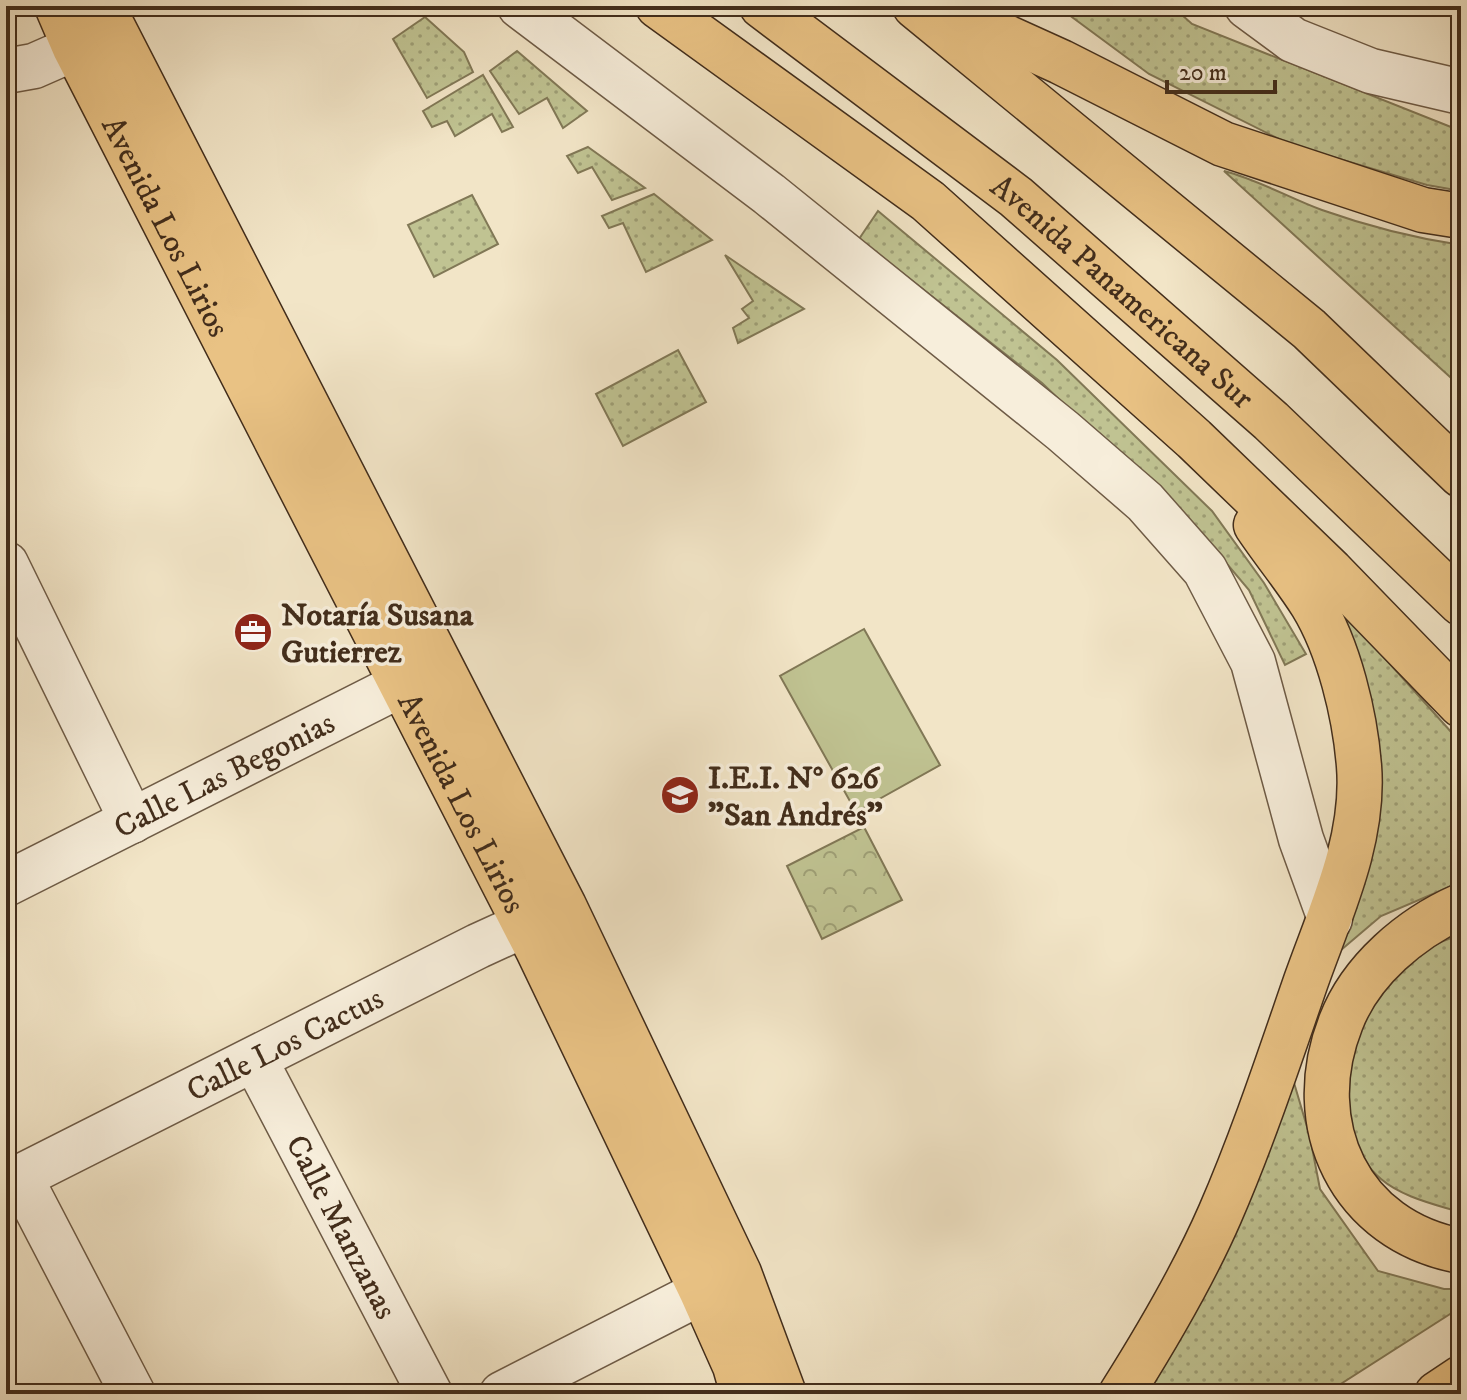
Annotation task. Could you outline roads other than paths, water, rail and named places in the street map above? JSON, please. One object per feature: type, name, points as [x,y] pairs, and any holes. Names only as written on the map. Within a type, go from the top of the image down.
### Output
[{"type":"main road","name":"Avenida Los Lirios","points":[[57,6],[75,48],[404,685],[524,925],[784,1394]]},
{"type":"main road","name":"Avenida Los Lirios","points":[[102,6],[564,906],[720,1282],[743,1394]]},
{"type":"main road","points":[[658,6],[928,201],[1194,439],[1331,571],[1461,705]]},
{"type":"main road","name":"Avenida Panamericana Sur","points":[[762,6],[1016,197],[1271,421],[1461,603]]},
{"type":"main road","points":[[915,6],[1309,329],[1461,446]]},
{"type":"main road","points":[[936,6],[1061,62],[1223,144],[1423,210],[1461,216]]},
{"type":"main road","points":[[1309,329],[1461,475]]},
{"type":"main road","points":[[1121,1394],[1197,1262],[1220,1214],[1330,919],[1350,853],[1358,808],[1359,769],[1355,727],[1343,681],[1313,607],[1194,439]]},
{"type":"main road","points":[[1461,906],[1408,937],[1360,988],[1341,1020],[1335,1040],[1327,1098],[1335,1151],[1361,1196],[1388,1221],[1420,1240],[1461,1251]]},
{"type":"main road","points":[[1437,1394],[1461,1378]]},
{"type":"street","points":[[520,6],[769,194],[1063,431],[1145,502],[1205,570],[1253,662],[1301,839],[1330,919]]},
{"type":"street","points":[[1247,6],[1293,40],[1371,71],[1461,92]]},
{"type":"street","points":[[6,71],[34,66],[75,48]]},
{"type":"street","points":[[8,575],[132,821]]},
{"type":"street","name":"Calle Las Begonias","points":[[6,884],[442,664]]},
{"type":"street","name":"Calle Los Cactus","points":[[13,1180],[564,906]]},
{"type":"street","name":"Calle Manzanas","points":[[255,1060],[430,1394]]},
{"type":"street","points":[[13,1180],[133,1394]]},
{"type":"street","points":[[502,1394],[720,1282]]},
{"type":"place","name":"Notaría Susana Gutierrez","points":[[253,632]]},
{"type":"place","name":"I.E.I. N° 626 \"San Andrés\"","points":[[680,795]]}]
